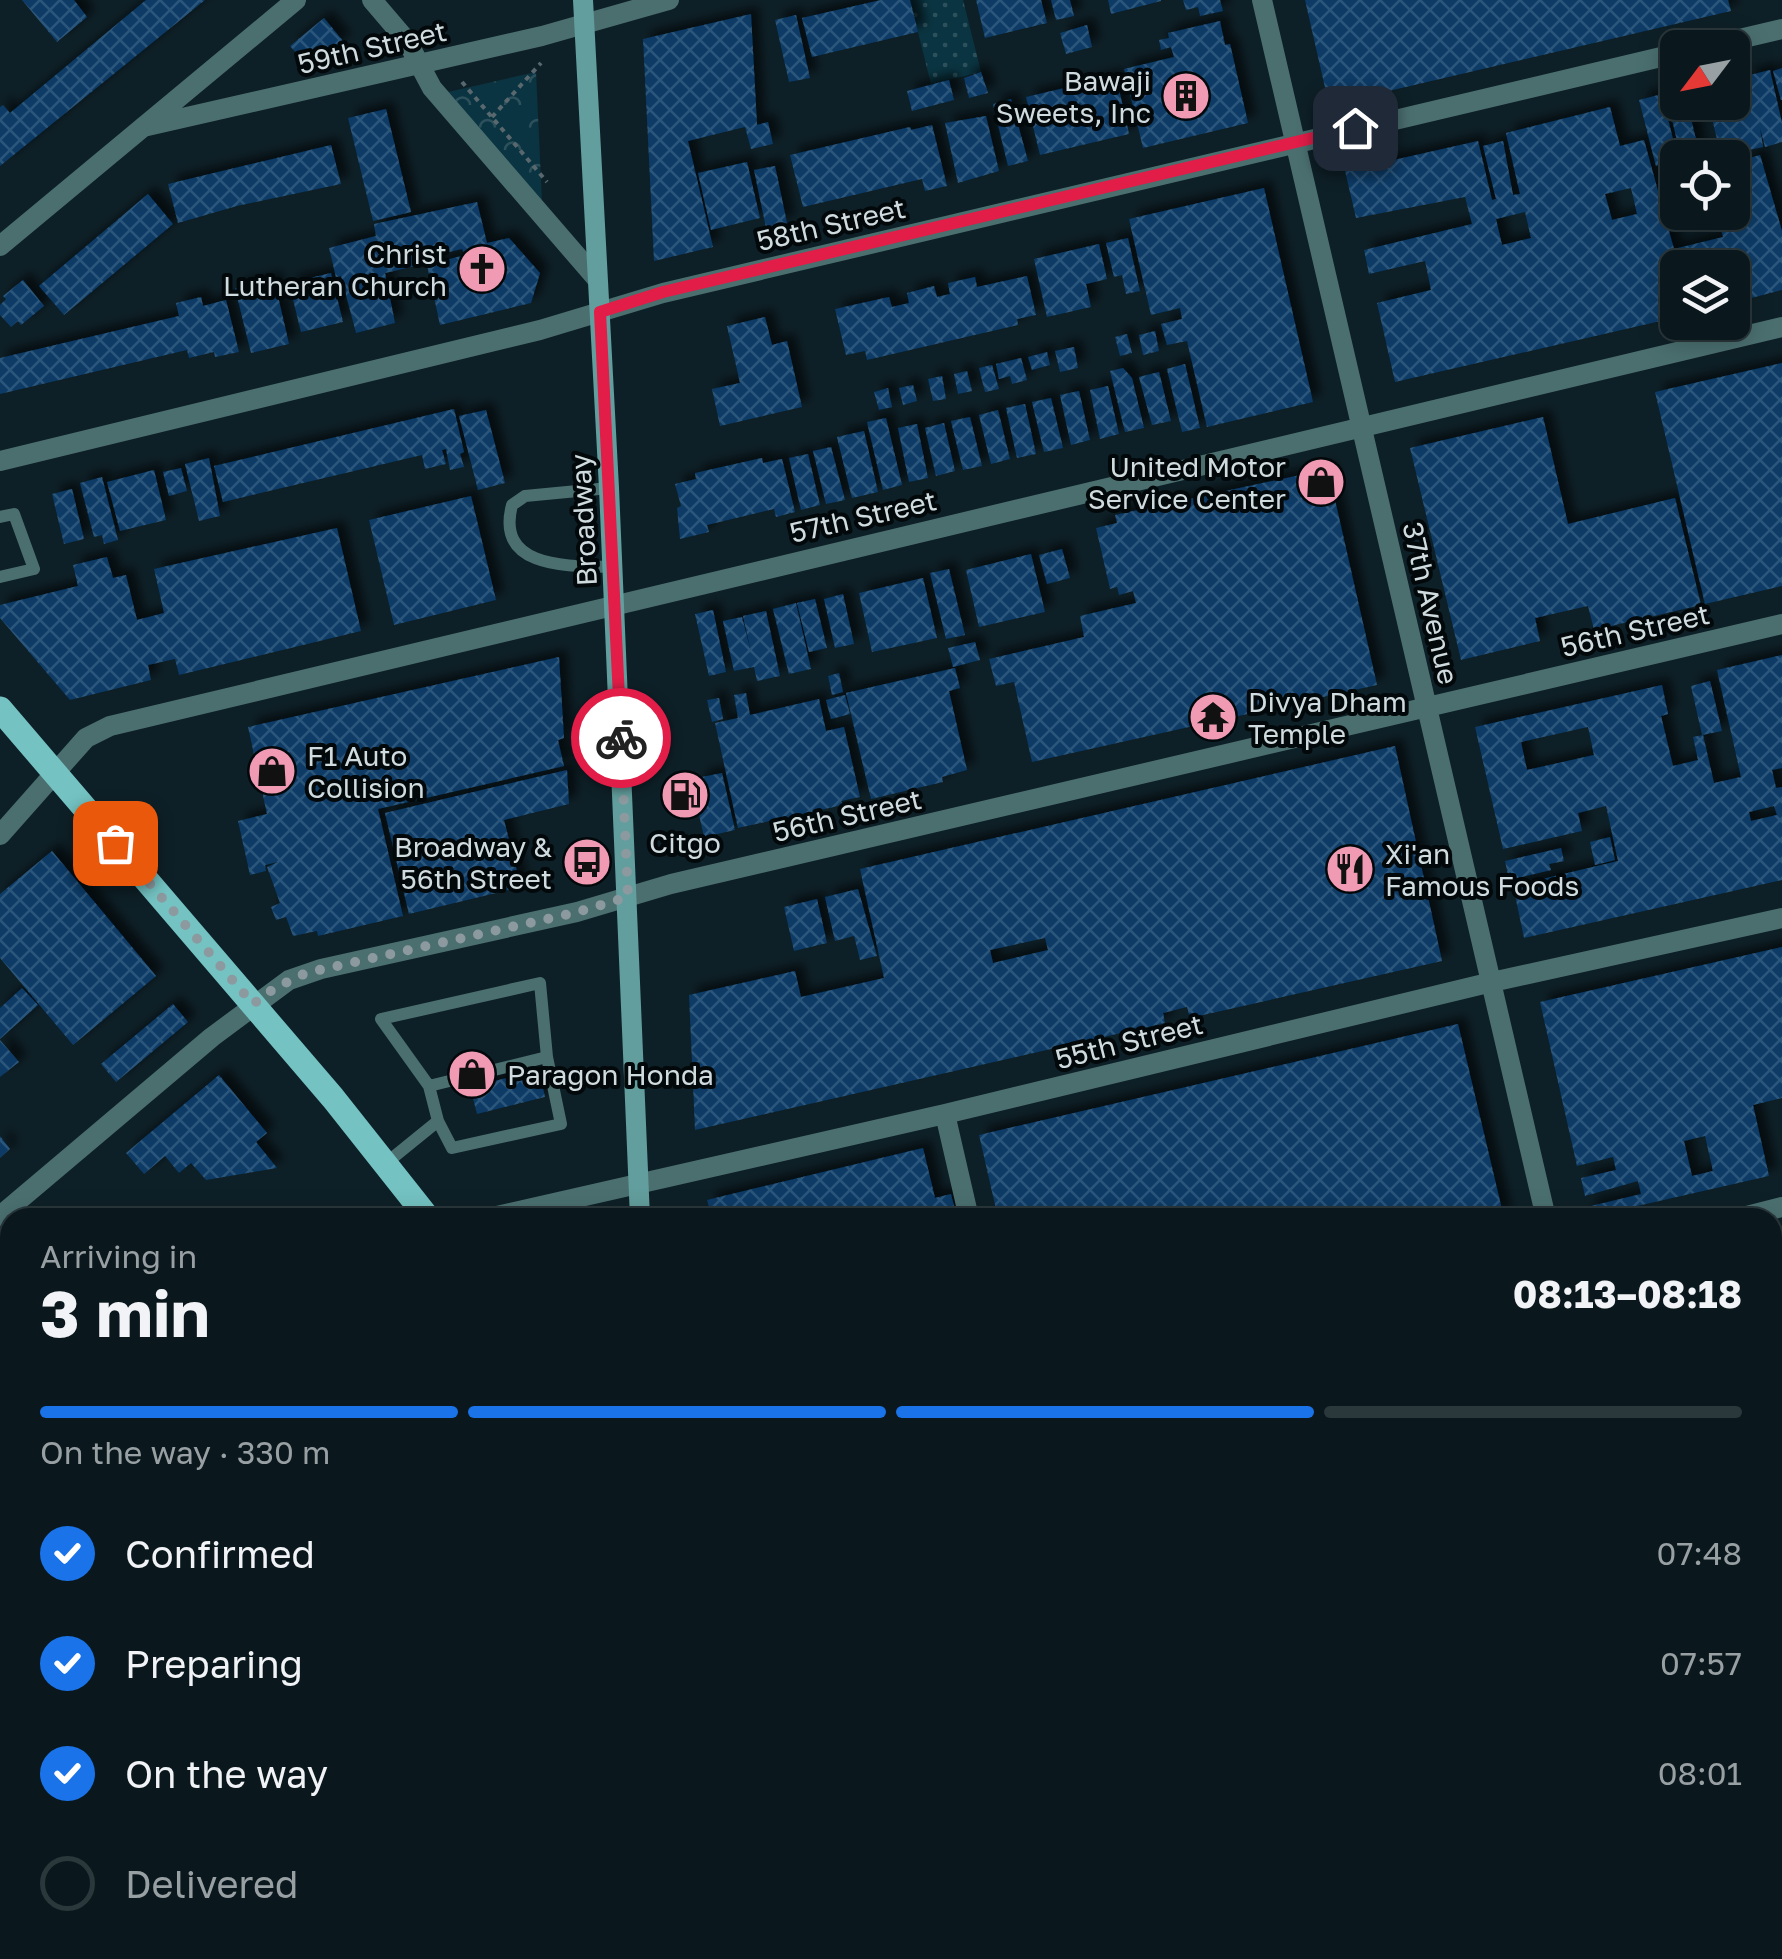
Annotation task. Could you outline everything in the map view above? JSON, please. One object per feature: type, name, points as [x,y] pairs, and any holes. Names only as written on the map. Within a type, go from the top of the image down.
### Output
[{"type":"main road","name":"Broadway","points":[[583,0],[609,488],[639,1208]]},
{"type":"main road","points":[[0,709],[253,1004],[419,1208]]},
{"type":"street","points":[[0,246],[296,0]]},
{"type":"street","points":[[372,0],[408,41],[432,88],[596,278]]},
{"type":"street","name":"59th Street","points":[[143,127],[542,36],[669,0]]},
{"type":"street","name":"37th Avenue","points":[[1262,0],[1544,1208]]},
{"type":"street","points":[[1750,36],[1782,28]]},
{"type":"street","name":"58th Street","points":[[0,461],[540,330],[663,292],[1660,57]]},
{"type":"street","name":"57th Street","points":[[0,836],[86,738],[99,730],[614,603],[1782,327]]},
{"type":"street","name":"56th Street","points":[[10,1208],[253,1004],[306,973],[574,913],[671,884],[1782,624]]},
{"type":"street","name":"55th Street","points":[[530,1208],[945,1114],[1492,982],[1782,918]]},
{"type":"street","points":[[945,1114],[967,1208]]},
{"type":"lane","points":[[609,488],[526,496],[512,505],[509,516],[515,541],[531,558],[569,566],[612,567]]},
{"type":"lane","points":[[0,517],[14,514],[34,569],[0,577]]},
{"type":"lane","points":[[540,983],[561,1124],[452,1148],[438,1121],[428,1086],[381,1019],[540,983]]},
{"type":"lane","points":[[428,1086],[548,1057]]},
{"type":"lane","points":[[386,1164],[438,1121]]},
{"type":"path","points":[[492,117],[541,63]]},
{"type":"path","points":[[462,82],[547,182]]},
{"type":"green space","points":[[910,0],[963,0],[981,72],[931,84]]},
{"type":"green space","points":[[536,72],[542,203],[448,92]]},
{"type":"building","points":[[22,0],[74,0],[87,17],[57,42]]},
{"type":"building","points":[[146,0],[205,0],[0,166],[0,107],[3,105],[10,113]]},
{"type":"building","points":[[881,0],[910,0],[918,32],[812,57],[802,18]]},
{"type":"building","points":[[976,0],[1041,0],[1047,23],[985,38]]},
{"type":"building","points":[[1051,0],[1070,0],[1074,16],[1056,20]]},
{"type":"building","points":[[1108,0],[1161,0],[1161,1],[1111,14]]},
{"type":"building","points":[[1183,0],[1220,0],[1223,11],[1200,16],[1198,7],[1186,10]]},
{"type":"building","points":[[1305,0],[1728,0],[1731,11],[1329,105]]},
{"type":"building","points":[[751,14],[757,125],[768,122],[773,144],[751,149],[745,127],[688,141],[713,247],[654,261],[643,39]]},
{"type":"building","points":[[796,15],[810,78],[789,82],[775,20]]},
{"type":"building","points":[[324,18],[343,41],[323,58],[316,49],[303,61],[290,46]]},
{"type":"building","name":"Bawaji Sweets, Inc","points":[[1220,21],[1225,45],[1230,44],[1248,123],[1143,148],[1124,69],[1174,57],[1171,47],[1161,50],[1159,40],[1169,38],[1168,33]]},
{"type":"building","points":[[1087,25],[1092,47],[1066,54],[1060,33]]},
{"type":"building","points":[[1782,68],[1782,100],[1781,100],[1773,71]]},
{"type":"building","points":[[1770,70],[1782,123],[1782,142],[1765,147],[1760,128],[1763,147],[1750,150],[1750,140],[1717,140],[1712,120],[1750,120],[1750,75]]},
{"type":"building","points":[[981,72],[988,93],[969,98],[964,78]]},
{"type":"building","points":[[1116,76],[1129,134],[1040,155],[1026,97]]},
{"type":"building","points":[[949,80],[954,100],[912,111],[907,91]]},
{"type":"building","points":[[1660,95],[1660,120],[1668,120],[1673,140],[1660,140],[1660,165],[1656,166],[1639,100]]},
{"type":"building","points":[[1011,99],[1028,161],[1008,166],[993,104]]},
{"type":"building","points":[[1610,107],[1620,146],[1644,140],[1660,198],[1660,230],[1669,230],[1674,249],[1723,237],[1721,230],[1750,230],[1750,158],[1760,155],[1782,231],[1782,290],[1750,298],[1750,250],[1660,250],[1660,321],[1395,382],[1377,303],[1431,290],[1425,261],[1369,274],[1364,250],[1472,224],[1465,197],[1356,218],[1345,171],[1478,141],[1492,200],[1496,199],[1483,146],[1503,141],[1513,195],[1520,194],[1506,133]],"holes":[[[1631,188],[1637,214],[1612,220],[1605,194]],[[1525,212],[1531,238],[1502,245],[1496,219]]]},
{"type":"building","points":[[386,109],[411,212],[373,221],[348,118]]},
{"type":"building","points":[[986,116],[999,171],[958,183],[945,123]]},
{"type":"building","points":[[1672,120],[1691,120],[1696,140],[1677,140]]},
{"type":"building","points":[[932,125],[947,186],[925,191],[922,179],[803,207],[790,155]]},
{"type":"building","points":[[331,145],[341,184],[178,223],[168,184]]},
{"type":"building","points":[[747,162],[760,218],[711,230],[698,173]]},
{"type":"building","points":[[775,166],[787,223],[766,228],[754,170]]},
{"type":"building","points":[[1264,188],[1313,402],[1207,427],[1187,341],[1167,345],[1161,324],[1182,319],[1180,308],[1151,315],[1129,219]]},
{"type":"building","points":[[148,194],[173,224],[64,315],[39,286]]},
{"type":"building","name":"Christ Lutheran Church","points":[[477,202],[487,243],[509,238],[540,273],[531,303],[440,325],[427,265],[465,255],[462,249],[418,259],[420,265],[385,273],[395,323],[356,333],[329,248],[376,236],[374,224]]},
{"type":"building","points":[[1128,238],[1140,291],[1126,294],[1122,275],[1114,277],[1106,243]]},
{"type":"building","points":[[1099,244],[1107,279],[1086,284],[1091,307],[1047,317],[1034,259]]},
{"type":"building","points":[[331,273],[343,322],[301,332],[289,283]]},
{"type":"building","points":[[1027,276],[1036,315],[1017,319],[1018,325],[867,360],[865,351],[846,355],[835,309],[889,297],[892,307],[909,303],[907,293],[934,286],[937,297],[950,294],[948,283],[975,277],[977,287]]},
{"type":"building","points":[[274,279],[289,344],[251,353],[235,288]]},
{"type":"building","points":[[23,280],[44,306],[21,325],[18,321],[11,327],[0,315],[0,305],[6,299],[3,296]]},
{"type":"building","points":[[201,297],[203,306],[226,300],[239,352],[189,358],[187,350],[0,394],[0,358],[179,316],[176,303]]},
{"type":"building","points":[[765,317],[772,345],[787,341],[802,407],[720,426],[712,389],[740,383],[727,326]]},
{"type":"building","points":[[1155,331],[1159,351],[1143,355],[1139,335]]},
{"type":"building","points":[[1127,334],[1132,353],[1120,356],[1115,337]]},
{"type":"building","points":[[1074,347],[1078,368],[1060,372],[1055,351]]},
{"type":"building","points":[[1047,352],[1050,365],[1032,370],[1028,357]]},
{"type":"building","points":[[1021,358],[1027,380],[1012,384],[1010,376],[999,379],[996,364]]},
{"type":"building","points":[[1782,363],[1782,586],[1705,604],[1655,392]]},
{"type":"building","points":[[1185,364],[1200,428],[1182,432],[1167,369]]},
{"type":"building","points":[[992,365],[999,389],[985,392],[979,368]]},
{"type":"building","points":[[1123,368],[1132,378],[1144,428],[1125,432],[1110,371]]},
{"type":"building","points":[[967,371],[972,391],[958,394],[954,374]]},
{"type":"building","points":[[1159,372],[1171,421],[1152,425],[1139,377]]},
{"type":"building","points":[[942,376],[946,399],[933,401],[928,379]]},
{"type":"building","points":[[913,385],[917,401],[903,405],[899,388]]},
{"type":"building","points":[[1108,386],[1119,434],[1100,439],[1090,390]]},
{"type":"building","points":[[888,388],[892,407],[879,410],[874,392]]},
{"type":"building","points":[[1079,391],[1090,440],[1071,445],[1060,395]]},
{"type":"building","points":[[1051,398],[1063,448],[1044,452],[1032,402]]},
{"type":"building","points":[[1025,404],[1036,454],[1017,458],[1006,408]]},
{"type":"building","points":[[454,409],[464,467],[450,470],[446,449],[442,450],[446,464],[425,469],[422,455],[223,502],[214,466]]},
{"type":"building","points":[[486,410],[505,483],[478,490],[459,416]]},
{"type":"building","points":[[998,410],[1010,459],[991,464],[979,415]]},
{"type":"building","points":[[970,417],[982,466],[963,470],[951,421]]},
{"type":"building","points":[[1543,417],[1568,524],[1675,498],[1701,605],[1594,630],[1588,606],[1535,618],[1540,641],[1461,660],[1410,448]]},
{"type":"building","points":[[886,418],[902,485],[883,490],[867,422]]},
{"type":"building","points":[[944,423],[955,471],[936,476],[925,428]]},
{"type":"building","points":[[917,424],[928,478],[909,482],[898,428]]},
{"type":"building","points":[[864,431],[878,492],[852,498],[837,437]]},
{"type":"building","points":[[831,447],[845,500],[826,504],[813,451]]},
{"type":"building","points":[[808,454],[820,505],[801,510],[789,458]]},
{"type":"building","points":[[209,458],[220,516],[199,521],[185,464]]},
{"type":"building","points":[[762,458],[763,463],[782,459],[795,512],[776,517],[774,509],[707,525],[709,532],[680,539],[677,508],[681,506],[675,484],[696,479],[695,473]]},
{"type":"building","points":[[181,468],[187,491],[169,496],[163,472]]},
{"type":"building","points":[[1328,469],[1377,685],[1032,762],[1014,682],[996,686],[989,659],[1084,637],[1080,616],[1136,603],[1133,591],[1119,595],[1117,587],[1110,589],[1096,528],[1117,523],[1115,515]]},
{"type":"building","points":[[154,470],[166,520],[120,531],[107,482]]},
{"type":"building","points":[[102,477],[118,540],[104,544],[102,535],[94,537],[80,483]]},
{"type":"building","points":[[72,489],[84,539],[64,544],[52,494]]},
{"type":"building","points":[[471,496],[496,600],[394,625],[369,520]]},
{"type":"building","points":[[337,528],[361,631],[179,675],[175,659],[148,665],[151,680],[70,700],[0,618],[0,605],[78,586],[73,565],[107,557],[113,578],[126,575],[137,620],[164,613],[154,569]]},
{"type":"building","points":[[1062,549],[1070,578],[1047,584],[1039,555]]},
{"type":"building","points":[[1031,554],[1045,612],[979,627],[966,570]]},
{"type":"building","points":[[949,569],[965,635],[946,639],[930,573]]},
{"type":"building","points":[[923,578],[937,638],[872,652],[859,593]]},
{"type":"building","points":[[843,594],[854,644],[835,648],[824,599]]},
{"type":"building","points":[[815,599],[827,648],[809,652],[797,603]]},
{"type":"building","points":[[796,603],[811,669],[789,674],[773,609]]},
{"type":"building","points":[[713,610],[726,672],[709,676],[695,614]]},
{"type":"building","points":[[766,611],[780,676],[757,681],[754,667],[734,671],[723,621],[742,617],[751,652],[743,616]]},
{"type":"building","points":[[975,642],[980,660],[953,667],[948,648]]},
{"type":"building","points":[[1782,655],[1782,768],[1772,770],[1776,788],[1782,787],[1782,880],[1524,938],[1513,886],[1618,861],[1606,806],[1578,813],[1582,831],[1503,849],[1475,727],[1662,685],[1668,714],[1661,716],[1673,766],[1698,760],[1693,737],[1703,735],[1714,783],[1741,777],[1717,670]],"holes":[[[1588,727],[1594,755],[1527,770],[1521,742]],[[1774,806],[1777,815],[1751,821],[1749,812]]]},
{"type":"building","points":[[559,657],[564,738],[558,740],[564,766],[378,809],[403,916],[318,936],[317,931],[293,936],[286,917],[276,920],[271,907],[280,903],[267,867],[278,862],[265,865],[266,871],[250,875],[238,821],[267,814],[248,727]]},
{"type":"building","points":[[955,668],[960,688],[949,691],[967,770],[942,777],[943,782],[871,799],[846,693]]},
{"type":"building","points":[[839,673],[843,692],[832,695],[828,676]]},
{"type":"building","points":[[1710,681],[1722,731],[1702,735],[1691,686]]},
{"type":"building","points":[[746,693],[750,715],[819,699],[826,731],[844,727],[860,797],[841,801],[843,805],[738,828],[715,723],[738,718],[734,695]]},
{"type":"building","points":[[845,695],[850,714],[831,719],[826,700]]},
{"type":"building","points":[[719,698],[723,719],[712,722],[707,700]]},
{"type":"building","points":[[1395,746],[1442,961],[1190,1018],[1187,1007],[1163,1013],[1165,1023],[695,1130],[689,995],[795,971],[801,997],[884,978],[860,869]],"holes":[[[1045,938],[1048,950],[993,963],[990,950]]]},
{"type":"building","points":[[567,770],[569,804],[504,820],[521,887],[409,914],[385,813]]},
{"type":"building","points":[[722,773],[735,830],[704,837],[694,793],[702,777]]},
{"type":"building","points":[[1610,837],[1615,860],[1595,865],[1590,842]]},
{"type":"building","points":[[1561,848],[1564,861],[1549,864],[1551,870],[1509,880],[1505,861]]},
{"type":"building","points":[[52,851],[156,976],[73,1045],[0,958],[0,894]]},
{"type":"building","points":[[858,889],[877,956],[860,960],[854,936],[835,941],[825,897]]},
{"type":"building","points":[[817,899],[827,943],[794,951],[784,907]]},
{"type":"building","points":[[1782,947],[1782,1098],[1753,1105],[1769,1176],[1629,1208],[1587,1208],[1641,1194],[1638,1181],[1585,1196],[1581,1178],[1616,1170],[1613,1157],[1577,1166],[1540,1002]],"holes":[[[1705,1136],[1713,1171],[1692,1176],[1684,1141]]]},
{"type":"building","points":[[22,988],[38,1005],[0,1039],[0,1008]]},
{"type":"building","points":[[173,1004],[188,1022],[116,1082],[101,1064]]},
{"type":"building","points":[[1458,1024],[1502,1208],[996,1208],[979,1135]]},
{"type":"building","points":[[0,1040],[19,1062],[0,1077]]},
{"type":"building","points":[[539,1070],[545,1097],[477,1114],[470,1087]]},
{"type":"building","points":[[219,1075],[267,1133],[256,1142],[277,1168],[206,1180],[191,1163],[179,1173],[165,1156],[144,1174],[126,1153]]},
{"type":"building","points":[[0,1136],[10,1149],[0,1158]]},
{"type":"building","points":[[923,1148],[935,1198],[951,1194],[954,1208],[709,1208],[707,1200]]},
{"type":"way so far","points":[[115,843],[253,1004],[306,973],[574,913],[628,897],[621,738]]},
{"type":"place","name":"Bawaji Sweets, Inc","points":[[1186,96]]},
{"type":"place","name":"Christ Lutheran Church","points":[[482,269]]},
{"type":"place","name":"United Motor Service Center","points":[[1321,482]]},
{"type":"place","name":"Divya Dham Temple","points":[[1213,717]]},
{"type":"place","name":"F1 Auto Collision","points":[[272,771]]},
{"type":"place","name":"Citgo","points":[[685,795]]},
{"type":"place","name":"Broadway & 56th Street","points":[[587,862]]},
{"type":"place","name":"Xi'an Famous Foods","points":[[1350,869]]},
{"type":"place","name":"Paragon Honda","points":[[472,1074]]},
{"type":"route","points":[[621,738],[600,312],[663,292],[1355,128]]}]
